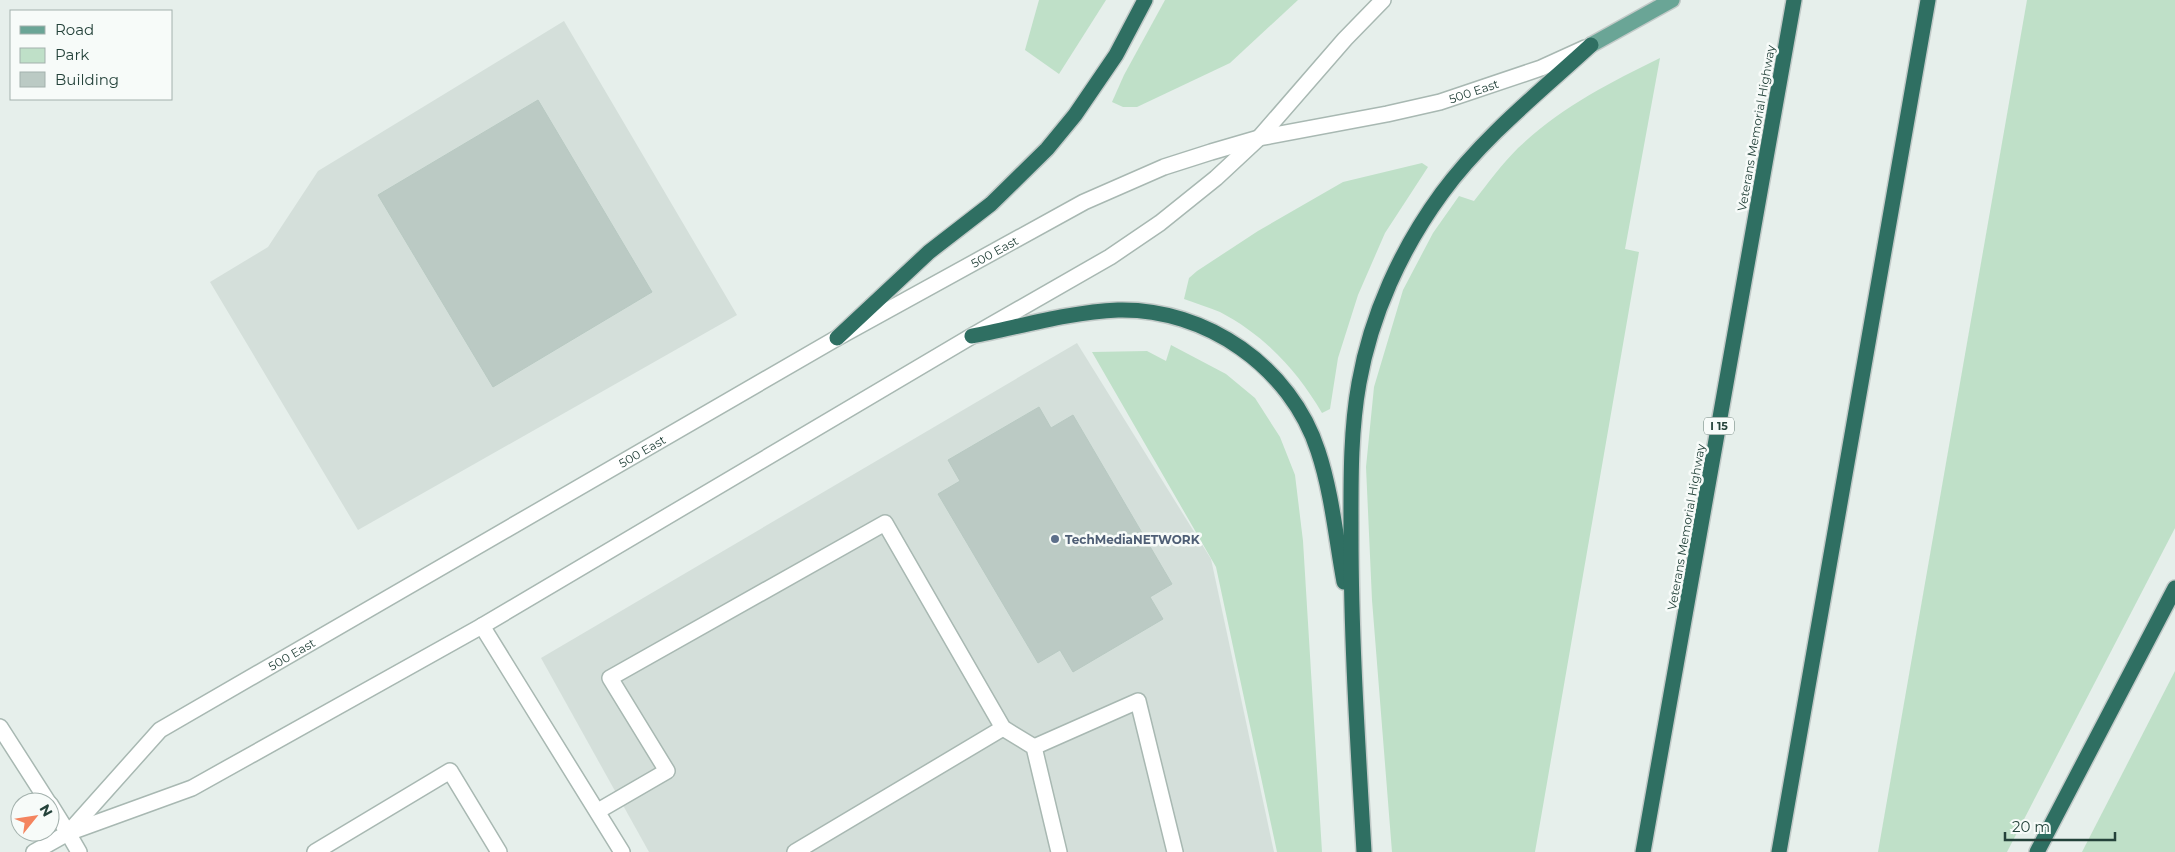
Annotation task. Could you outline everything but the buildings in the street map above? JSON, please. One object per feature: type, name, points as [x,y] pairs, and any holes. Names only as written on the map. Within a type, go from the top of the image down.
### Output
[{"type":"highway","points":[[837,338],[929,252],[996,199],[1047,149],[1075,115],[1112,62],[1145,0]]},
{"type":"highway","name":"Veterans Memorial Highway","points":[[1643,852],[1794,0]]},
{"type":"highway","points":[[1779,852],[1928,0]]},
{"type":"highway","points":[[1364,852],[1351,623],[1351,462],[1355,414],[1365,357],[1389,284],[1408,246],[1442,192],[1469,159],[1497,130],[1591,45]]},
{"type":"highway","points":[[972,336],[1086,314],[1117,310],[1145,311],[1198,325],[1213,331],[1244,350],[1287,391],[1312,434],[1324,470],[1351,623]]},
{"type":"highway","points":[[2037,852],[2175,588]]},
{"type":"main road","name":"500 East","points":[[1591,45],[1672,0]]},
{"type":"street","name":"500 East","points":[[34,852],[68,833],[192,788],[482,626],[972,336],[1088,271],[1133,242],[1196,195],[1258,138],[1351,32],[1383,0]]},
{"type":"street","name":"500 East","points":[[68,833],[160,730],[837,338],[1084,202],[1183,160],[1258,138],[1440,102],[1541,68],[1591,45]]},
{"type":"street","points":[[598,811],[667,771],[610,678],[885,523],[1003,728],[1034,747],[1059,852]]},
{"type":"street","points":[[482,626],[622,852]]},
{"type":"street","points":[[1034,747],[1138,701],[1175,852]]},
{"type":"street","points":[[0,726],[42,792]]},
{"type":"street","points":[[795,852],[1003,728]]},
{"type":"street","points":[[315,852],[450,771],[499,852]]},
{"type":"street","points":[[60,820],[79,852]]},
{"type":"shaded area","points":[[564,21],[737,315],[358,530],[210,282],[268,247],[318,171]]},
{"type":"shaded area","points":[[1077,343],[1211,559],[1274,852],[649,852],[541,658]]},
{"type":"green space","points":[[1039,0],[1106,0],[1059,74],[1025,50]]},
{"type":"green space","points":[[1165,0],[1298,0],[1230,63],[1137,107],[1123,107],[1112,102],[1124,75]]},
{"type":"green space","points":[[2027,0],[2175,0],[2175,528],[2007,852],[1878,852]]},
{"type":"green space","points":[[1660,58],[1625,249],[1639,252],[1535,852],[1392,852],[1372,600],[1366,467],[1374,387],[1403,290],[1433,233],[1459,196],[1474,201],[1512,154],[1534,134],[1586,97]]},
{"type":"green space","points":[[1422,163],[1428,167],[1385,233],[1358,295],[1338,358],[1330,409],[1322,413],[1302,382],[1290,368],[1251,331],[1220,312],[1184,299],[1189,278],[1197,271],[1258,231],[1343,182]]},
{"type":"green space","points":[[1171,345],[1226,374],[1255,398],[1280,437],[1295,475],[1303,541],[1322,852],[1277,852],[1216,567],[1092,352],[1147,351],[1166,361]]},
{"type":"green space","points":[[2175,671],[2175,852],[2082,852]]},
{"type":"place","name":"TechMediaNETWORK","points":[[1055,539]]}]
